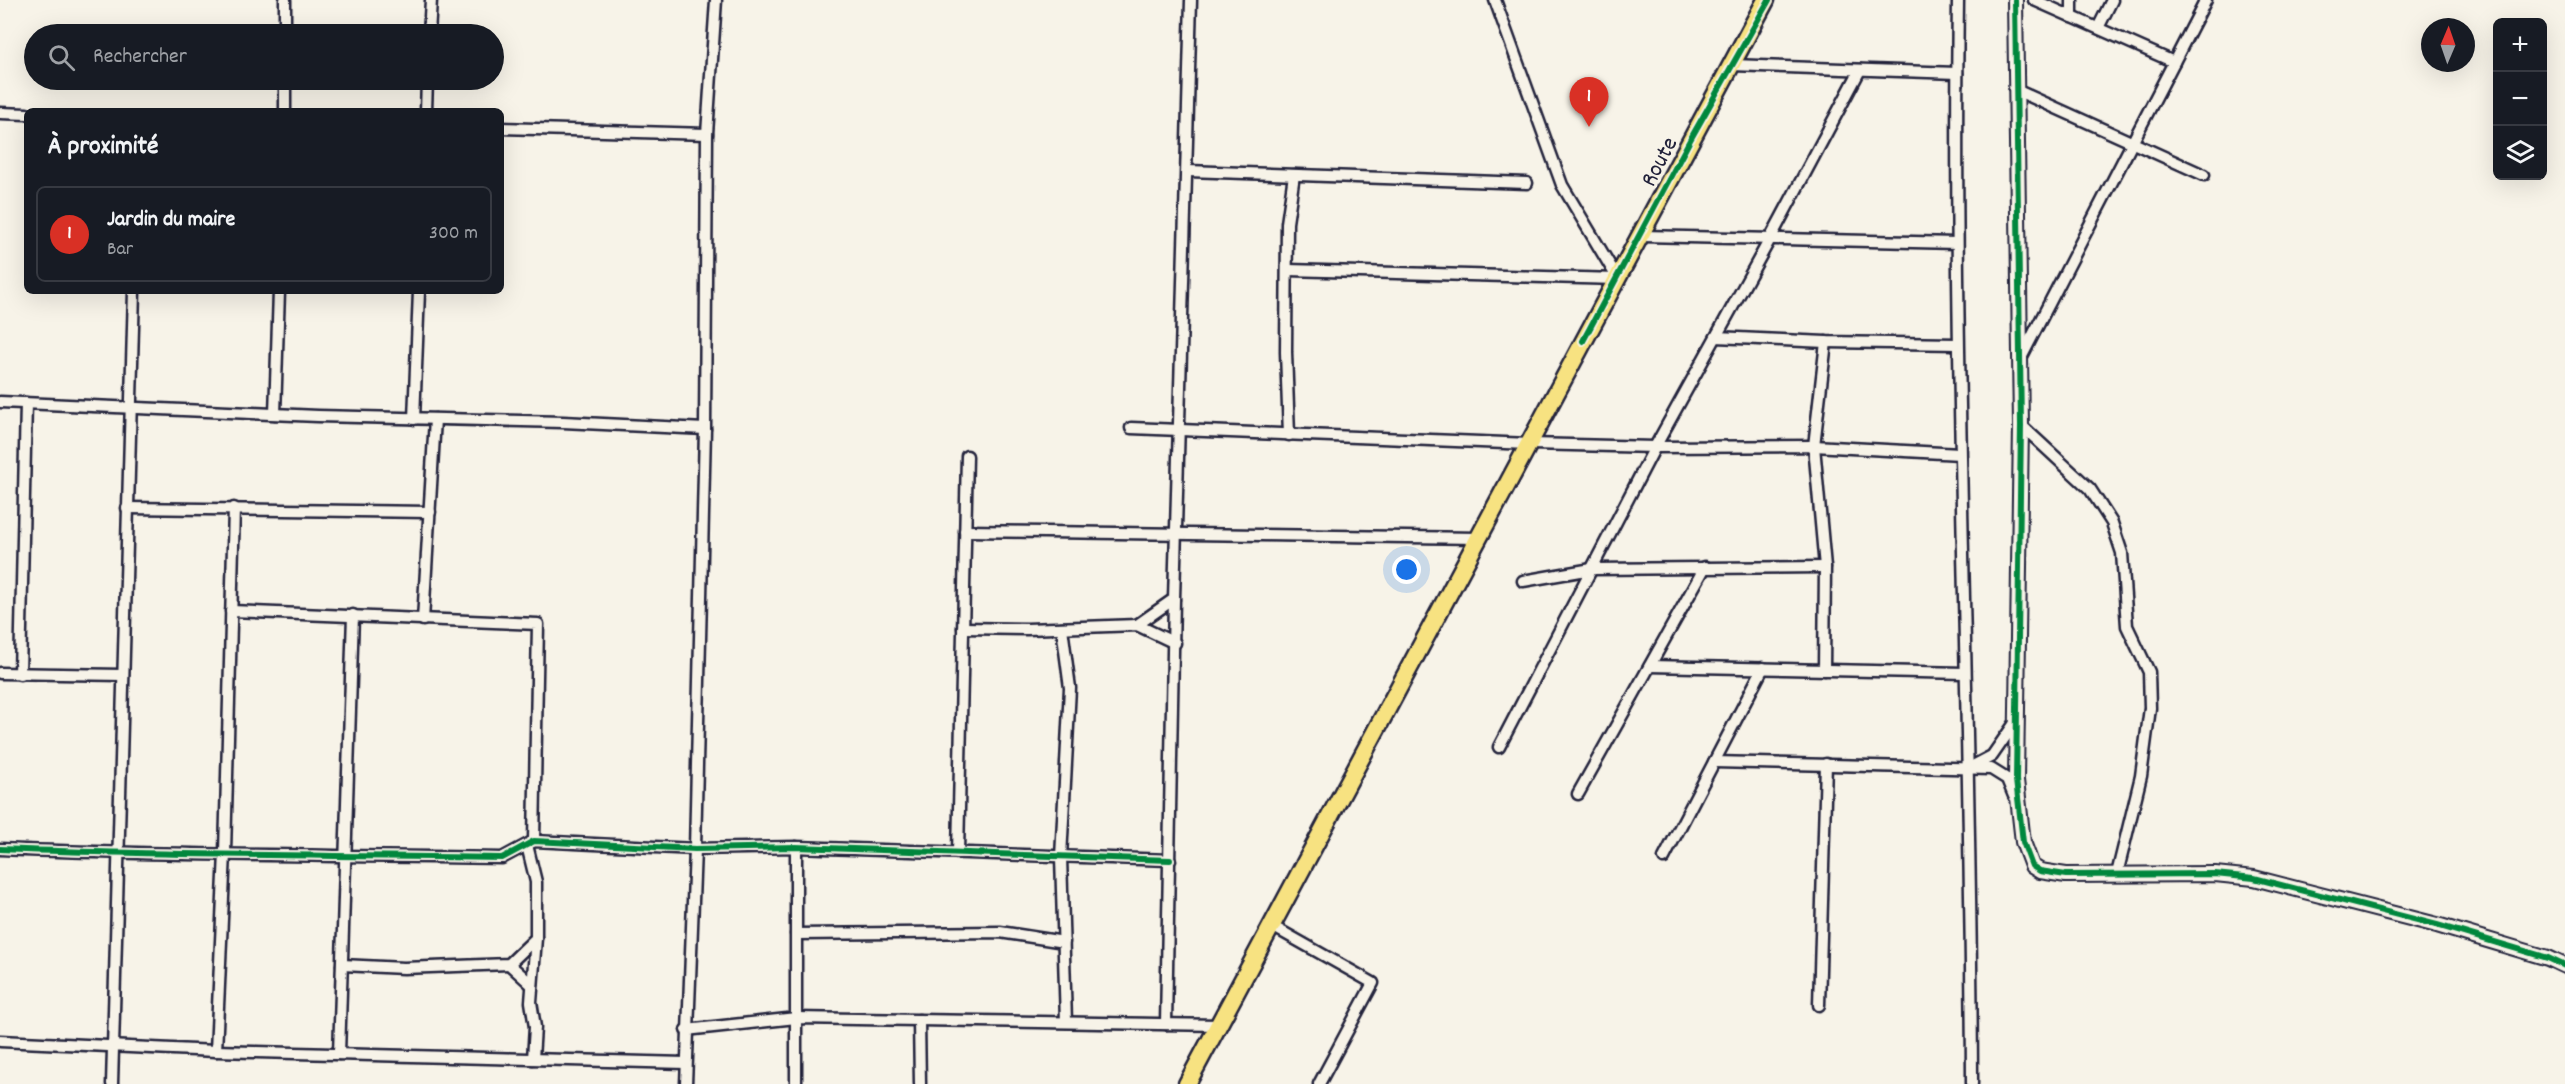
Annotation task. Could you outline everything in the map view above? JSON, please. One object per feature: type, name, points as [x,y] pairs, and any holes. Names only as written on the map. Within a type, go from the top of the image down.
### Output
[{"type":"main road","points":[[1188,1084],[1766,0]]},
{"type":"street","points":[[285,0],[285,24]]},
{"type":"street","points":[[429,24],[430,0]]},
{"type":"street","points":[[686,1084],[686,1030],[695,849],[705,429],[708,134],[716,0]]},
{"type":"street","points":[[1166,1024],[1175,643],[1174,599],[1181,431],[1191,0]]},
{"type":"street","points":[[1495,0],[1562,185],[1618,279]]},
{"type":"street","points":[[1958,0],[1957,243],[1971,880],[1972,1084]]},
{"type":"street","points":[[2016,0],[2021,425],[2018,805],[2023,842],[2032,866],[2050,874],[2215,874],[2254,878],[2420,921],[2547,958],[2565,966]]},
{"type":"street","points":[[2034,0],[2174,62]]},
{"type":"street","points":[[2072,0],[2072,17]]},
{"type":"street","points":[[2098,28],[2112,0]]},
{"type":"street","points":[[2020,361],[2206,0]]},
{"type":"street","points":[[1732,65],[1957,73]]},
{"type":"street","points":[[1499,747],[1655,447],[1770,239],[1860,69]]},
{"type":"street","points":[[285,90],[285,108]]},
{"type":"street","points":[[426,108],[427,90]]},
{"type":"street","points":[[2016,90],[2204,176]]},
{"type":"street","points":[[0,113],[24,114]]},
{"type":"street","points":[[504,128],[708,134]]},
{"type":"street","points":[[1188,171],[1527,183]]},
{"type":"street","points":[[1289,435],[1286,352],[1287,223],[1294,175]]},
{"type":"street","points":[[1642,236],[1957,243]]},
{"type":"street","points":[[1288,270],[1618,279]]},
{"type":"street","points":[[112,1084],[134,294]]},
{"type":"street","points":[[275,414],[279,294]]},
{"type":"street","points":[[414,419],[419,294]]},
{"type":"street","points":[[1716,337],[1826,342],[1959,344]]},
{"type":"street","points":[[1824,670],[1824,567],[1814,446],[1826,342]]},
{"type":"street","points":[[0,402],[705,429]]},
{"type":"street","points":[[20,674],[26,403]]},
{"type":"street","points":[[423,620],[435,419]]},
{"type":"street","points":[[2021,425],[2090,489],[2112,523],[2122,553],[2127,626],[2149,672],[2150,708],[2141,776],[2117,874]]},
{"type":"street","points":[[1131,428],[1530,444],[1655,447],[1814,446],[1960,454]]},
{"type":"street","points":[[958,853],[967,456]]},
{"type":"street","points":[[127,508],[430,512]]},
{"type":"street","points":[[216,1051],[225,853],[234,508]]},
{"type":"street","points":[[965,531],[1479,538]]},
{"type":"street","points":[[1578,794],[1705,567]]},
{"type":"street","points":[[1522,581],[1592,569],[1824,567]]},
{"type":"street","points":[[1137,625],[1174,599]]},
{"type":"street","points":[[231,611],[538,624],[531,843],[536,882],[536,938],[531,1002],[535,1036],[532,1059]]},
{"type":"street","points":[[339,1054],[353,615]]},
{"type":"street","points":[[963,628],[1137,625],[1175,643]]},
{"type":"street","points":[[1062,628],[1070,688],[1061,857],[1066,1022]]},
{"type":"street","points":[[1650,666],[1965,673]]},
{"type":"street","points":[[1664,858],[1763,668]]},
{"type":"street","points":[[0,673],[122,675]]},
{"type":"street","points":[[1967,768],[1982,763],[1992,756],[2017,720]]},
{"type":"street","points":[[1714,762],[1990,769],[2007,779],[2018,805]]},
{"type":"street","points":[[1820,1005],[1826,764]]},
{"type":"street","points":[[0,849],[118,854],[225,853],[502,858],[531,843],[695,849],[796,847],[1170,861]]},
{"type":"street","points":[[796,847],[796,1084]]},
{"type":"street","points":[[1272,926],[1373,983],[1319,1084]]},
{"type":"street","points":[[796,934],[1000,932],[1064,942]]},
{"type":"street","points":[[342,965],[405,968],[508,964],[536,938]]},
{"type":"street","points":[[508,964],[532,985]]},
{"type":"street","points":[[686,1030],[796,1018],[1219,1025]]},
{"type":"street","points":[[920,1020],[920,1084]]},
{"type":"street","points":[[0,1041],[216,1051],[686,1063]]},
{"type":"cycle path","name":"Route","points":[[1583,341],[1690,140],[1769,0]]},
{"type":"cycle path","points":[[2015,0],[2021,425],[2016,780],[2023,842],[2032,866],[2040,871],[2066,875],[2215,874],[2254,878],[2437,925],[2548,958],[2565,966]]},
{"type":"cycle path","points":[[0,849],[502,858],[534,841],[695,849],[796,847],[1170,860]]},
{"type":"place","name":"Jardin du maire","points":[[1589,127]]}]
